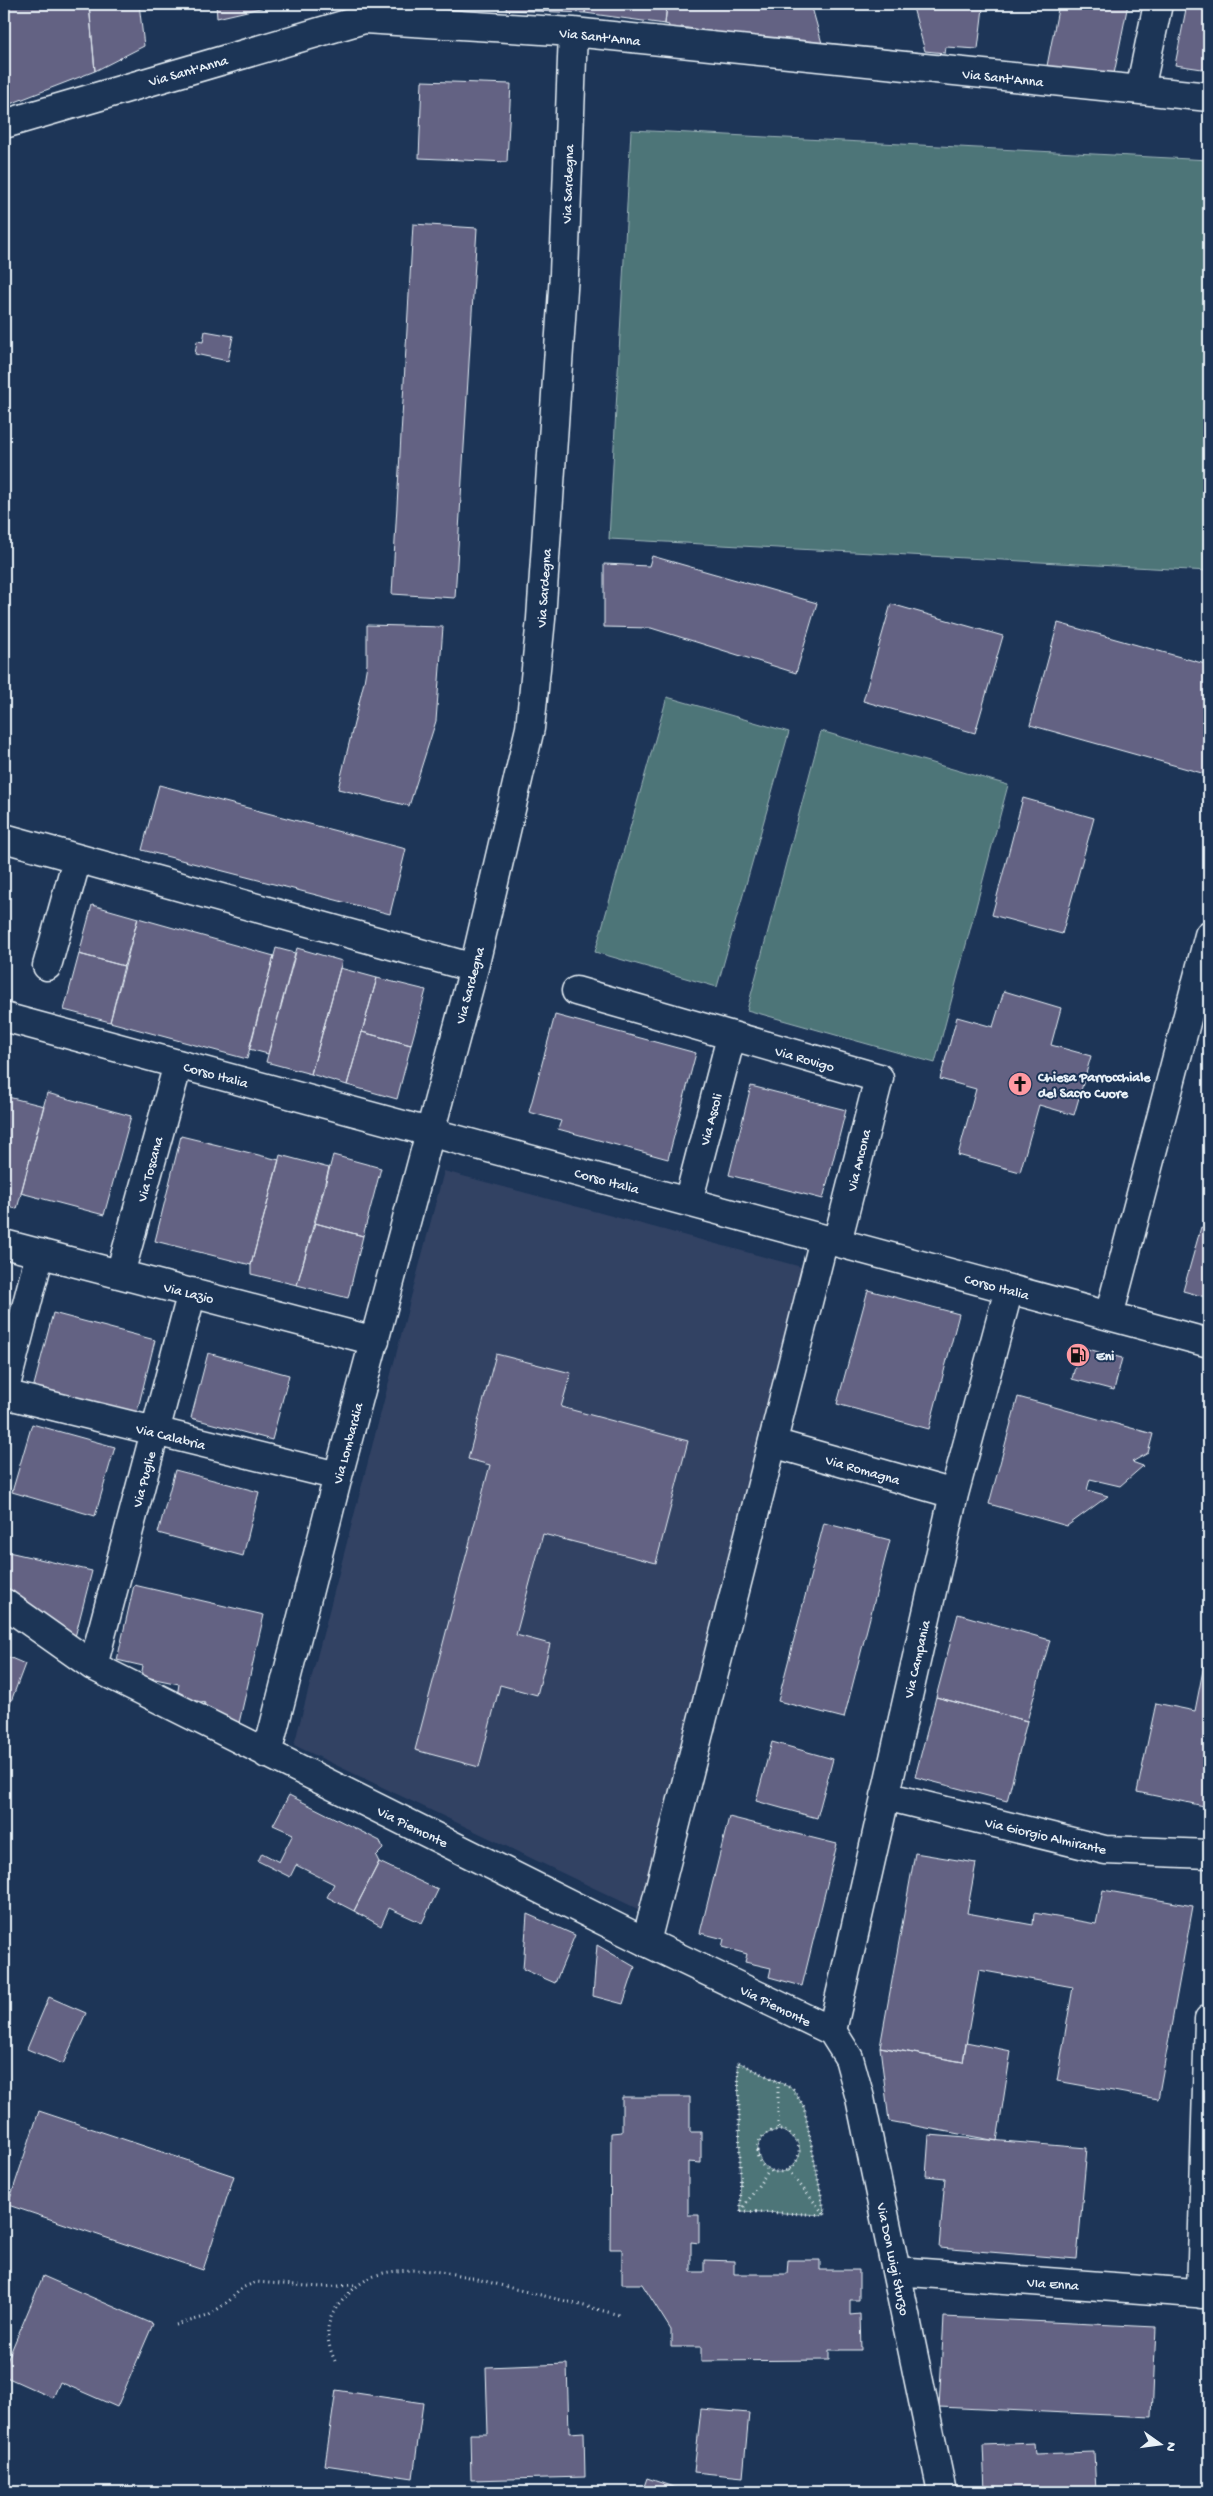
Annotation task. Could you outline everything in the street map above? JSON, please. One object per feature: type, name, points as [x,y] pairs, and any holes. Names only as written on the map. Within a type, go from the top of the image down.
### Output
[{"type":"street","points":[[1140,90],[1158,4]]},
{"type":"street","name":"Via Sant'Anna","points":[[4,124],[364,18],[573,32],[1209,97]]},
{"type":"street","name":"Via Sardegna","points":[[430,1132],[474,968],[530,728],[541,618],[564,274],[573,32]]},
{"type":"street","points":[[4,838],[474,968]]},
{"type":"street","points":[[48,966],[77,859]]},
{"type":"street","points":[[1109,1316],[1200,1011],[1209,935]]},
{"type":"street","name":"Via Rovigo","points":[[576,991],[878,1078]]},
{"type":"street","name":"Corso Italia","points":[[4,1017],[1209,1343]]},
{"type":"street","name":"Via Ascoli","points":[[688,1202],[731,1037]]},
{"type":"street","name":"Via Toscana","points":[[120,1274],[178,1064]]},
{"type":"street","name":"Via Ancona","points":[[646,1942],[773,1443],[878,1078]]},
{"type":"street","name":"Via Lombardia","points":[[267,1754],[338,1476],[430,1132]]},
{"type":"street","name":"Via Lazio","points":[[4,1244],[375,1341]]},
{"type":"street","points":[[4,1394],[40,1253]]},
{"type":"street","name":"Via Campania","points":[[832,2031],[954,1494],[1009,1290]]},
{"type":"street","name":"Via Puglie","points":[[93,1666],[192,1292]]},
{"type":"street","name":"Via Calabria","points":[[4,1394],[338,1476]]},
{"type":"street","name":"Via Romagna","points":[[773,1443],[954,1494]]},
{"type":"street","name":"Via Piemonte","points":[[4,1603],[93,1666],[646,1942],[832,2031]]},
{"type":"street","name":"Via Giorgio Almirante","points":[[885,1796],[1105,1850],[1209,1854]]},
{"type":"street","points":[[1205,2294],[1209,2019]]},
{"type":"street","name":"Via Don Luigi Sturzo","points":[[832,2031],[849,2058],[860,2098],[942,2492]]},
{"type":"street","name":"VIa Enna","points":[[896,2271],[1205,2294]]},
{"type":"path","points":[[741,2211],[738,2062],[793,2089],[804,2106],[825,2214]]},
{"type":"path","points":[[778,2082],[778,2130]]},
{"type":"path","points":[[778,2130],[792,2134],[799,2146],[798,2160],[788,2170],[782,2172],[769,2170],[760,2160],[758,2146],[765,2134],[778,2130]]},
{"type":"path","points":[[741,2211],[769,2170]]},
{"type":"path","points":[[788,2170],[825,2214]]},
{"type":"path","points":[[741,2211],[825,2214]]},
{"type":"path","points":[[176,2325],[208,2316],[229,2301],[242,2288],[256,2282],[320,2287],[355,2285],[384,2273],[419,2271],[466,2274],[619,2315]]},
{"type":"path","points":[[335,2361],[328,2346],[327,2327],[334,2309],[355,2285]]},
{"type":"shaded area","points":[[444,1171],[805,1268],[640,1910],[294,1745]]},
{"type":"green space","points":[[631,130],[1209,160],[1209,571],[609,539]]},
{"type":"green space","points":[[667,697],[789,732],[717,987],[595,952]]},
{"type":"green space","points":[[821,731],[1008,785],[935,1063],[747,1010]]},
{"type":"green space","points":[[738,2062],[793,2089],[804,2107],[825,2215],[741,2211]],"holes":[[[778,2130],[784,2131],[797,2142],[800,2152],[799,2158],[785,2171],[775,2172],[767,2168],[761,2161],[758,2152],[759,2142],[766,2135]]]},
{"type":"building","points":[[4,4],[89,4],[95,71],[10,104],[4,42]]},
{"type":"building","points":[[89,4],[139,4],[144,46],[95,71]]},
{"type":"building","points":[[216,4],[273,4],[273,5],[217,18]]},
{"type":"building","points":[[507,4],[586,4],[585,13],[506,10]]},
{"type":"building","points":[[586,4],[667,4],[665,24],[585,13]]},
{"type":"building","points":[[667,4],[811,4],[823,47],[760,36],[759,47],[713,40],[714,32],[681,27],[680,37],[667,35],[669,25],[665,24]]},
{"type":"building","points":[[912,4],[952,4],[952,8],[983,8],[978,49],[946,47],[945,53],[925,51]]},
{"type":"building","points":[[1059,4],[1128,4],[1113,79],[1047,66]]},
{"type":"building","points":[[1187,4],[1209,4],[1209,70],[1175,65]]},
{"type":"building","points":[[4,42],[10,104],[4,106]]},
{"type":"building","points":[[422,81],[511,84],[507,162],[419,158]]},
{"type":"building","points":[[413,224],[477,228],[455,598],[392,594]]},
{"type":"building","points":[[205,331],[233,336],[228,361],[195,354],[197,341],[203,342]]},
{"type":"building","points":[[652,556],[817,603],[796,673],[651,628],[604,627],[604,564],[649,566]]},
{"type":"building","points":[[891,604],[1003,636],[975,733],[863,701]]},
{"type":"building","points":[[1058,623],[1209,665],[1209,775],[1030,725]]},
{"type":"building","points":[[367,625],[443,627],[436,721],[409,806],[338,789],[364,682],[367,664]]},
{"type":"building","points":[[159,785],[406,849],[390,914],[142,850]]},
{"type":"building","points":[[1023,798],[1094,818],[1062,934],[992,915]]},
{"type":"building","points":[[92,905],[138,918],[124,966],[79,954]]},
{"type":"building","points":[[138,918],[274,956],[247,1059],[110,1022]]},
{"type":"building","points":[[276,948],[295,953],[268,1054],[249,1049]]},
{"type":"building","points":[[297,948],[342,961],[311,1074],[266,1062]]},
{"type":"building","points":[[79,954],[124,966],[110,1022],[64,1010]]},
{"type":"building","points":[[340,968],[377,978],[347,1085],[311,1074]]},
{"type":"building","points":[[377,978],[426,990],[411,1045],[362,1032]]},
{"type":"building","name":"Chiesa Parrocchiale del Sacro Cuore","points":[[1004,991],[1061,1008],[1051,1045],[1091,1056],[1074,1115],[1039,1105],[1020,1172],[958,1155],[976,1089],[940,1079],[957,1017],[993,1027]]},
{"type":"building","points":[[555,1015],[696,1053],[668,1159],[558,1129],[561,1121],[529,1112]]},
{"type":"building","points":[[362,1032],[411,1045],[397,1099],[347,1085]]},
{"type":"building","points":[[751,1086],[846,1110],[823,1199],[729,1175]]},
{"type":"building","points":[[47,1093],[131,1116],[104,1215],[21,1193]]},
{"type":"building","points":[[4,1096],[44,1106],[17,1209],[4,1206]]},
{"type":"building","points":[[181,1136],[279,1160],[251,1265],[155,1241]]},
{"type":"building","points":[[280,1155],[329,1168],[297,1285],[251,1274],[251,1265]]},
{"type":"building","points":[[333,1155],[381,1168],[363,1236],[315,1223]]},
{"type":"building","points":[[315,1223],[363,1236],[348,1298],[297,1285]]},
{"type":"building","points":[[1201,1227],[1209,1230],[1209,1298],[1183,1291]]},
{"type":"building","points":[[868,1290],[959,1314],[929,1429],[837,1404]]},
{"type":"building","points":[[53,1313],[155,1340],[136,1416],[33,1389]]},
{"type":"building","points":[[1080,1347],[1122,1358],[1114,1390],[1072,1379]]},
{"type":"building","points":[[208,1353],[289,1375],[272,1440],[191,1418]]},
{"type":"building","points":[[496,1354],[571,1373],[561,1407],[688,1441],[656,1563],[543,1534],[516,1635],[550,1644],[537,1695],[500,1685],[479,1767],[415,1750],[490,1465],[468,1459]]},
{"type":"building","points":[[1018,1397],[1153,1434],[1148,1453],[1132,1462],[1143,1466],[1120,1486],[1090,1479],[1087,1490],[1108,1496],[1067,1526],[989,1504]]},
{"type":"building","points":[[32,1424],[115,1447],[95,1516],[12,1492]]},
{"type":"building","points":[[175,1470],[259,1492],[243,1556],[158,1533]]},
{"type":"building","points":[[824,1523],[890,1540],[844,1718],[778,1701]]},
{"type":"building","points":[[4,1551],[92,1571],[75,1637],[4,1585]]},
{"type":"building","points":[[134,1585],[264,1615],[239,1723],[202,1715],[205,1703],[177,1696],[179,1684],[141,1676],[143,1666],[117,1660]]},
{"type":"building","points":[[958,1614],[1050,1640],[1027,1721],[936,1697]]},
{"type":"building","points":[[4,1655],[25,1664],[4,1720]]},
{"type":"building","points":[[1205,1660],[1209,1661],[1209,1807],[1137,1792],[1156,1703],[1195,1711]]},
{"type":"building","points":[[936,1697],[1027,1721],[1007,1801],[915,1777]]},
{"type":"building","points":[[772,1742],[833,1759],[817,1818],[756,1801]]},
{"type":"building","points":[[289,1795],[380,1841],[383,1849],[376,1856],[379,1862],[354,1911],[327,1897],[334,1884],[296,1865],[290,1877],[258,1861],[262,1853],[279,1862],[293,1834],[273,1825]]},
{"type":"building","points":[[729,1817],[837,1844],[802,1986],[769,1977],[771,1968],[745,1962],[747,1954],[722,1947],[724,1939],[700,1933]]},
{"type":"building","points":[[915,1853],[976,1863],[967,1913],[1033,1925],[1034,1913],[1096,1924],[1103,1890],[1193,1906],[1158,2099],[1057,2081],[1073,1987],[979,1970],[963,2062],[880,2047]]},
{"type":"building","points":[[379,1862],[438,1890],[422,1923],[389,1908],[381,1926],[354,1911]]},
{"type":"building","points":[[527,1914],[575,1935],[555,1983],[523,1969]]},
{"type":"building","points":[[597,1945],[635,1967],[623,2004],[593,1996]]},
{"type":"building","points":[[49,1997],[86,2013],[63,2064],[27,2049]]},
{"type":"building","points":[[966,2042],[1011,2051],[997,2141],[889,2121],[880,2047],[963,2062]]},
{"type":"building","points":[[622,2097],[690,2097],[690,2132],[701,2132],[701,2163],[688,2162],[688,2215],[699,2215],[699,2243],[691,2242],[691,2272],[704,2272],[704,2260],[734,2261],[734,2274],[787,2274],[788,2260],[820,2260],[820,2270],[859,2270],[859,2300],[850,2300],[850,2315],[860,2314],[861,2350],[829,2350],[829,2360],[701,2361],[701,2347],[671,2347],[671,2330],[642,2284],[622,2284],[622,2249],[610,2249],[611,2133],[622,2132]]},
{"type":"building","points":[[39,2111],[234,2176],[203,2270],[8,2205]]},
{"type":"building","points":[[929,2135],[1087,2148],[1077,2259],[939,2248],[945,2178],[926,2176]]},
{"type":"building","points":[[43,2276],[153,2324],[117,2407],[60,2382],[53,2398],[4,2376],[4,2368]]},
{"type":"building","points":[[944,2317],[1156,2327],[1152,2417],[939,2407]]},
{"type":"building","points":[[567,2364],[569,2433],[584,2432],[585,2477],[471,2480],[470,2434],[488,2434],[486,2367]]},
{"type":"building","points":[[336,2390],[423,2403],[413,2478],[325,2465]]},
{"type":"building","points":[[701,2409],[749,2413],[743,2477],[694,2472]]},
{"type":"building","points":[[1034,2443],[1035,2454],[1094,2452],[1096,2492],[985,2492],[983,2445]]},
{"type":"building","points":[[647,2478],[688,2492],[642,2492]]},
{"type":"place","name":"Chiesa Parrocchiale del Sacro Cuore","points":[[1020,1084]]},
{"type":"place","name":"Eni","points":[[1078,1355]]}]
